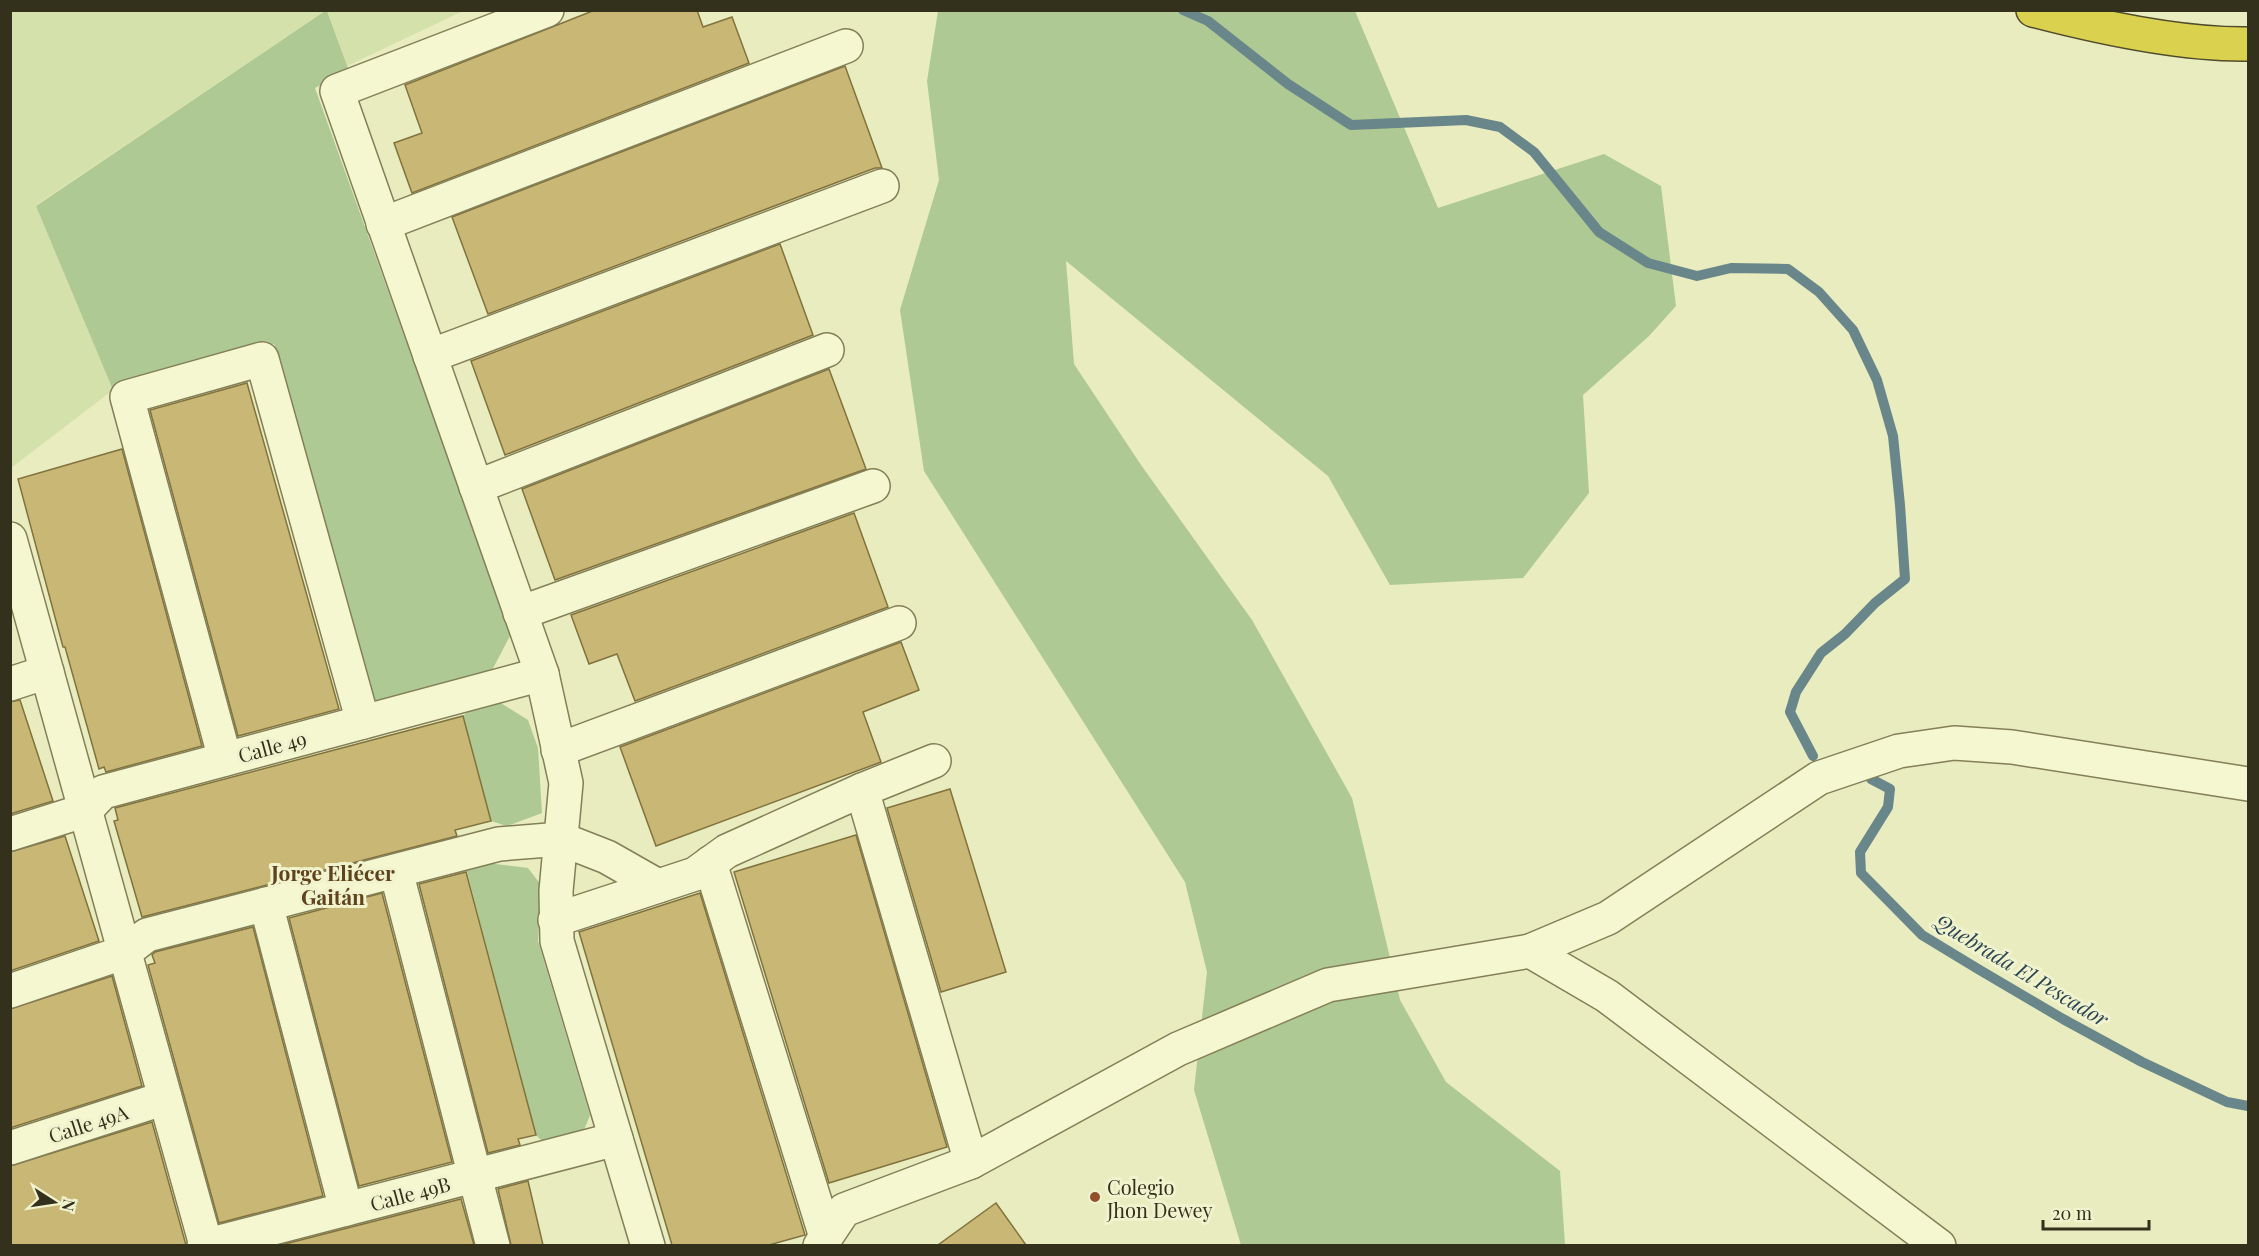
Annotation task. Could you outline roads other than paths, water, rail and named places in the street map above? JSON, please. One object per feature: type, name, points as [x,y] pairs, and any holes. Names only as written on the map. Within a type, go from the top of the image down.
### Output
[{"type":"highway","points":[[2034,10],[2065,19],[2173,38],[2248,44]]},
{"type":"street","points":[[547,10],[337,91],[542,674],[566,783],[556,891],[557,941],[648,1245]]},
{"type":"street","points":[[383,224],[846,45]]},
{"type":"street","points":[[430,356],[882,186]]},
{"type":"street","points":[[476,487],[827,350]]},
{"type":"street","points":[[225,759],[127,397],[262,360],[363,722]]},
{"type":"street","points":[[520,613],[873,486]]},
{"type":"street","points":[[10,539],[205,1245]]},
{"type":"street","points":[[558,750],[899,623]]},
{"type":"street","points":[[10,684],[48,672]]},
{"type":"street","name":"Calle 49","points":[[10,834],[86,810],[104,792],[542,674]]},
{"type":"street","points":[[823,1241],[844,1210],[971,1162],[1178,1049],[1328,985],[1530,951],[1608,918],[1819,777],[1899,751],[1954,743],[2012,747],[2248,784]]},
{"type":"street","points":[[555,920],[695,874],[727,851],[861,790],[934,761]]},
{"type":"street","points":[[861,790],[971,1162]]},
{"type":"street","points":[[10,991],[125,952],[147,934],[499,844],[561,838],[607,857],[658,886]]},
{"type":"street","points":[[710,863],[823,1241]]},
{"type":"street","points":[[396,871],[493,1245]]},
{"type":"street","points":[[266,904],[346,1209]]},
{"type":"street","points":[[1530,951],[1607,996],[1938,1245]]},
{"type":"street","name":"Calle 49A","points":[[10,1148],[165,1098]]},
{"type":"street","name":"Calle 49B","points":[[205,1245],[616,1139]]},
{"type":"waterway","name":"Quebrada El Pescador","points":[[1183,10],[1208,21],[1288,84],[1351,125],[1466,120],[1500,127],[1534,152],[1599,232],[1648,263],[1697,276],[1731,268],[1788,269],[1819,292],[1853,330],[1877,380],[1893,436],[1905,579],[1875,603],[1845,634],[1821,653],[1796,692],[1790,712],[1813,756]]},
{"type":"waterway","name":"Quebrada El Pescador","points":[[1871,779],[1890,789],[1888,807],[1860,852],[1861,873],[1922,935],[2063,1019],[2142,1062],[2227,1102],[2248,1106]]},
{"type":"place","name":"Colegio Jhon Dewey","points":[[1095,1197]]},
{"type":"district","name":"Jorge Eliécer Gaitán","points":[[333,884]]}]
